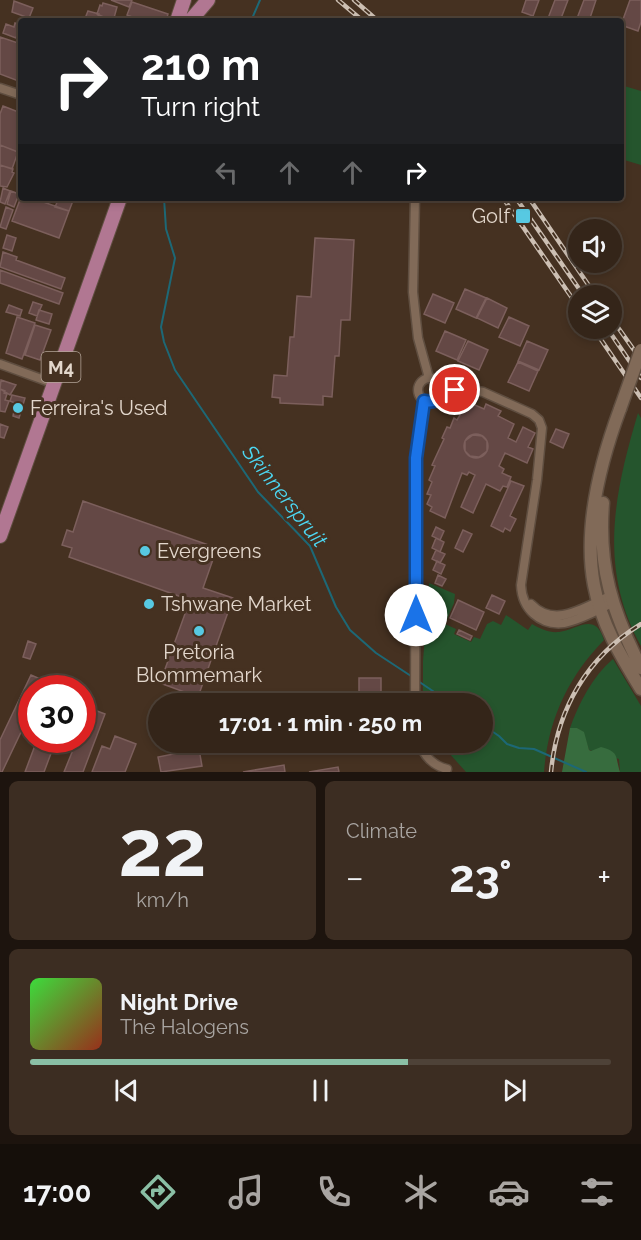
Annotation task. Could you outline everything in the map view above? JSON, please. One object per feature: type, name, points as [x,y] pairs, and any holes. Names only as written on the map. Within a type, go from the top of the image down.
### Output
[{"type":"main road","points":[[178,18],[184,0]]},
{"type":"main road","points":[[193,18],[208,0]]},
{"type":"main road","name":"M4","points":[[0,536],[112,201]]},
{"type":"main road","name":"M4","points":[[0,511],[119,201]]},
{"type":"street","points":[[0,88],[18,94]]},
{"type":"street","points":[[415,201],[412,292],[418,338],[429,378]]},
{"type":"street","points":[[623,410],[641,350]]},
{"type":"street","points":[[0,364],[51,382]]},
{"type":"street","points":[[641,367],[607,449],[594,504],[591,561],[620,654],[641,689]]},
{"type":"street","points":[[429,378],[441,383],[442,390],[437,401],[431,403],[424,401],[417,391],[423,380],[429,378]]},
{"type":"street","points":[[442,390],[467,389],[483,392],[532,414],[540,422],[542,428],[537,480],[520,585],[521,596],[527,608],[535,616],[548,622],[565,623],[605,602]]},
{"type":"street","points":[[415,693],[416,458],[424,401]]},
{"type":"street","points":[[605,602],[641,668]]},
{"type":"street","points":[[425,753],[439,767],[447,769]]},
{"type":"green space","points":[[624,86],[641,91],[641,165],[624,160]]},
{"type":"green space","points":[[638,413],[641,418],[641,646],[628,617],[619,588],[614,531],[622,473]]},
{"type":"green space","points":[[429,583],[455,594],[454,603],[445,624],[456,629],[454,634],[471,642],[474,637],[480,639],[487,624],[493,621],[501,625],[506,615],[528,630],[532,624],[555,632],[591,624],[596,626],[604,640],[580,669],[562,700],[550,735],[544,772],[466,772],[449,753],[493,753],[493,693],[423,693]]},
{"type":"green space","points":[[613,659],[641,706],[641,772],[620,772],[619,759],[589,750],[583,732],[577,728],[570,728],[587,691]]},
{"type":"green space","points":[[570,728],[577,728],[584,732],[589,750],[601,747],[614,753],[620,772],[562,772]]},
{"type":"building","points":[[111,0],[132,0],[129,7]]},
{"type":"building","points":[[526,0],[539,0],[533,16],[522,12]]},
{"type":"building","points":[[555,0],[568,0],[561,18],[548,18]]},
{"type":"building","points":[[584,0],[596,0],[590,18],[577,18]]},
{"type":"building","points":[[630,0],[641,0],[641,22],[638,31],[624,26],[624,18]]},
{"type":"building","points":[[14,1],[33,8],[29,18],[12,12]]},
{"type":"building","points":[[132,2],[168,14],[167,18],[135,18],[127,15]]},
{"type":"building","points":[[103,3],[117,7],[114,18],[106,18],[97,14],[100,5],[102,6]]},
{"type":"building","points":[[88,11],[104,18],[85,18]]},
{"type":"building","points":[[15,23],[18,24],[16,38],[3,33],[6,24],[14,27]]},
{"type":"building","points":[[0,37],[18,43],[18,81],[0,74]]},
{"type":"building","points":[[3,106],[18,112],[18,152],[0,145],[0,114]]},
{"type":"building","points":[[0,145],[18,152],[12,169],[0,165]]},
{"type":"building","points":[[0,165],[13,169],[14,173],[7,187],[0,186]]},
{"type":"building","points":[[3,188],[10,191],[5,204],[0,202]]},
{"type":"building","points":[[11,191],[18,194],[14,207],[7,204]]},
{"type":"building","points":[[20,201],[41,201],[69,211],[59,238],[12,221]]},
{"type":"building","points":[[58,201],[73,201],[69,211],[55,207]]},
{"type":"building","points":[[6,207],[13,210],[6,229],[0,227]]},
{"type":"building","points":[[7,235],[16,238],[12,251],[3,248]]},
{"type":"building","points":[[315,238],[354,240],[350,320],[341,320],[339,356],[335,356],[332,397],[323,396],[323,405],[280,403],[280,398],[272,397],[274,375],[287,376],[290,337],[294,337],[297,296],[311,297]]},
{"type":"building","points":[[3,252],[17,257],[16,260],[65,278],[61,289],[0,267]]},
{"type":"building","points":[[0,270],[63,293],[59,304],[0,283]]},
{"type":"building","points":[[465,289],[486,298],[476,318],[456,309]]},
{"type":"building","points":[[433,294],[454,303],[445,323],[424,314]]},
{"type":"building","points":[[487,298],[507,308],[498,328],[477,318]]},
{"type":"building","points":[[33,302],[42,305],[37,316],[29,313]]},
{"type":"building","points":[[9,305],[22,310],[20,316],[6,312]]},
{"type":"building","points":[[39,310],[52,314],[49,324],[36,320]]},
{"type":"building","points":[[17,317],[35,323],[22,359],[6,353]]},
{"type":"building","points":[[509,317],[529,326],[520,346],[499,337]]},
{"type":"building","points":[[35,325],[51,330],[40,360],[25,355]]},
{"type":"building","points":[[445,331],[466,340],[457,360],[436,351]]},
{"type":"building","points":[[468,341],[488,350],[479,370],[458,361]]},
{"type":"building","points":[[527,341],[548,350],[539,370],[518,361]]},
{"type":"building","points":[[518,362],[538,371],[529,391],[508,382]]},
{"type":"building","points":[[1,380],[16,385],[10,395],[0,389]]},
{"type":"building","points":[[0,389],[5,391],[4,393],[7,394],[5,400],[9,401],[5,412],[0,411]]},
{"type":"building","name":"Ferreira's Used","points":[[12,395],[25,398],[19,418],[13,416],[15,403],[10,401]]},
{"type":"building","points":[[468,402],[484,409],[486,404],[501,411],[498,416],[514,424],[508,438],[516,442],[523,427],[535,433],[528,447],[533,449],[527,463],[505,453],[499,466],[504,469],[502,473],[511,477],[507,487],[503,486],[500,491],[486,484],[473,513],[461,507],[475,475],[469,472],[467,475],[462,473],[445,518],[430,511],[432,507],[427,504],[431,495],[427,494],[432,482],[429,480],[435,466],[432,465],[444,439],[442,438],[454,418],[457,420]],"holes":[[[473,435],[482,436],[487,441],[487,451],[479,457],[470,456],[465,451],[465,441]]]},
{"type":"building","points":[[0,424],[8,427],[4,438],[0,437]]},
{"type":"building","points":[[556,429],[569,434],[563,448],[550,442]]},
{"type":"building","points":[[476,434],[484,438],[488,446],[484,454],[476,458],[468,454],[464,446],[468,438]]},
{"type":"building","points":[[511,481],[524,486],[510,516],[516,519],[510,531],[505,528],[503,532],[491,526]]},
{"type":"building","points":[[83,501],[217,548],[203,588],[233,598],[199,693],[187,693],[160,683],[190,600],[69,557],[72,548],[62,545],[67,530],[73,532]]},
{"type":"building","points":[[436,527],[444,531],[440,540],[432,536]]},
{"type":"building","points":[[463,530],[472,534],[463,552],[455,548]]},
{"type":"building","points":[[436,538],[444,542],[440,552],[432,548]]},
{"type":"building","points":[[436,550],[445,554],[440,563],[432,559]]},
{"type":"building","points":[[437,561],[445,565],[441,574],[433,570]]},
{"type":"building","points":[[438,575],[446,579],[442,586],[435,583]]},
{"type":"building","points":[[492,595],[505,601],[499,614],[486,608]]},
{"type":"building","points":[[458,600],[484,612],[476,630],[450,618]]},
{"type":"building","points":[[459,630],[472,636],[470,640],[457,634]]},
{"type":"building","points":[[28,641],[36,644],[30,659],[23,657]]},
{"type":"building","points":[[359,678],[381,678],[381,693],[359,693]]},
{"type":"building","points":[[18,702],[18,738],[2,772],[0,772],[0,740]]},
{"type":"building","points":[[96,711],[105,714],[96,738]]},
{"type":"building","points":[[115,736],[136,744],[125,772],[92,772],[102,746],[110,749]]},
{"type":"building","points":[[32,753],[51,753],[44,772],[25,772]]},
{"type":"building","points":[[72,753],[90,753],[83,772],[64,772]]},
{"type":"building","points":[[178,753],[200,753],[202,766],[161,772],[158,757]]},
{"type":"building","points":[[284,765],[285,772],[243,772]]},
{"type":"building","points":[[338,767],[339,772],[309,772]]},
{"type":"waterway","name":"Skinnerspruit","points":[[252,18],[260,0]]},
{"type":"waterway","name":"Skinnerspruit","points":[[164,201],[166,229],[175,258],[161,327],[175,370],[258,492],[310,546],[336,607],[350,630],[376,653],[414,678]]},
{"type":"waterway","name":"Skinnerspruit","points":[[418,681],[436,693]]},
{"type":"waterway","name":"Skinnerspruit","points":[[493,732],[507,744],[534,749],[586,772]]},
{"type":"railway","points":[[338,0],[359,18]]},
{"type":"railway","points":[[354,0],[375,18]]},
{"type":"railway","points":[[505,201],[568,292]]},
{"type":"railway","points":[[518,201],[576,285]]},
{"type":"railway","points":[[531,201],[588,285]]},
{"type":"railway","points":[[622,333],[641,360]]},
{"type":"railway","points":[[601,339],[641,398]]},
{"type":"railway","points":[[614,339],[641,378]]},
{"type":"railway","points":[[551,772],[560,727],[578,687],[605,652],[641,624]]},
{"type":"place","name":"Golf","points":[[523,216]]},
{"type":"place","name":"Ferreira's Used","points":[[18,408]]},
{"type":"place","name":"Evergreens","points":[[145,551]]},
{"type":"place","name":"Tshwane Market","points":[[149,604]]},
{"type":"place","name":"Pretoria Blommemark","points":[[199,631]]},
{"type":"route","points":[[416,615],[416,458],[424,401],[431,403],[437,401],[442,390],[455,390]]}]
